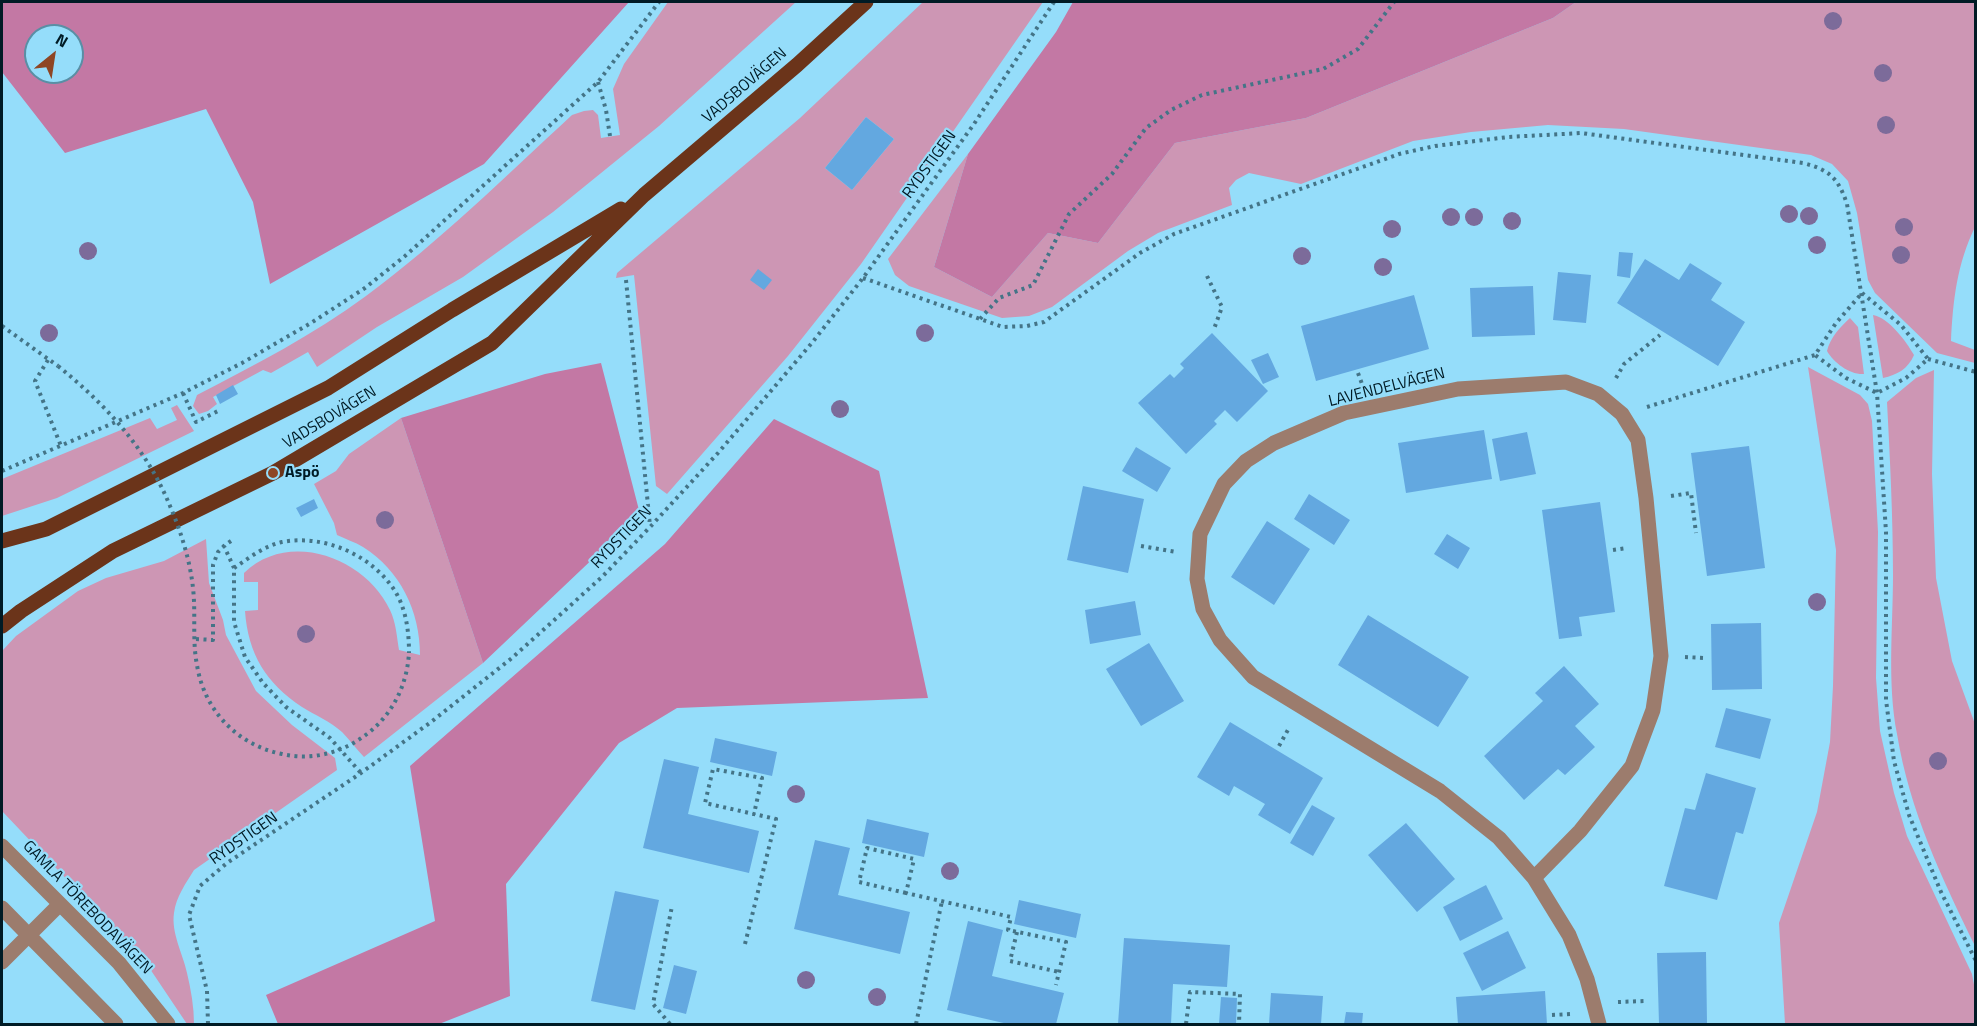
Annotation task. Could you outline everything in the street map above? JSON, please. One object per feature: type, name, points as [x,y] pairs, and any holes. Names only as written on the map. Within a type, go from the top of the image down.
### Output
[{"type":"main road","name":"VADSBOVÄGEN","points":[[2,626],[112,551],[273,473],[492,343],[644,195],[866,2]]},
{"type":"main road","name":"VADSBOVÄGEN","points":[[2,541],[46,529],[328,388],[452,310],[644,195]]},
{"type":"street","name":"LAVENDELVÄGEN","points":[[1534,878],[1581,831],[1632,766],[1653,710],[1660,656],[1646,498],[1638,440],[1622,414],[1598,394],[1566,382],[1458,389],[1344,413],[1274,443],[1246,461],[1224,483],[1200,534],[1197,579],[1203,609],[1220,640],[1253,677],[1440,791],[1499,838],[1534,878],[1569,935],[1587,979],[1599,1024]]},
{"type":"street","name":"GAMLA TÖREBODAVÄGEN","points":[[2,846],[119,963],[168,1024]]},
{"type":"street","points":[[2,962],[59,905]]},
{"type":"street","points":[[2,908],[116,1024]]},
{"type":"path","points":[[2,471],[183,393],[242,363],[365,288],[405,256],[598,82],[659,2]]},
{"type":"path","name":"RYDSTIGEN","points":[[208,1024],[207,991],[189,915],[200,886],[226,863],[361,773],[431,722],[512,658],[602,577],[718,453],[811,344],[863,278],[974,124],[1054,2]]},
{"type":"path","points":[[980,319],[999,298],[1033,285],[1069,214],[1112,174],[1146,128],[1171,110],[1202,95],[1323,69],[1358,49],[1394,2]]},
{"type":"path","points":[[598,82],[610,136]]},
{"type":"path","points":[[1207,276],[1222,307],[1214,329]]},
{"type":"path","points":[[626,280],[651,526]]},
{"type":"path","points":[[1622,414],[1815,355],[1836,323],[1862,293],[1901,325],[1928,359],[1976,372]]},
{"type":"path","points":[[2,326],[58,366],[97,399],[120,425],[149,466],[169,502],[190,567],[195,612],[196,663],[200,683],[219,718],[246,741],[276,753],[301,757],[337,752],[358,741],[376,726],[393,706],[400,694],[408,667],[406,621],[395,591],[376,569],[350,552],[318,542],[282,542],[254,554],[234,568]]},
{"type":"path","points":[[1604,399],[1624,364],[1660,335]]},
{"type":"path","points":[[1815,355],[1846,378],[1877,393],[1906,378],[1928,359]]},
{"type":"path","points":[[48,360],[35,381],[61,447]]},
{"type":"path","points":[[183,393],[196,422],[220,410]]},
{"type":"path","points":[[1646,498],[1692,493],[1696,532]]},
{"type":"path","points":[[196,639],[213,640],[213,566],[218,552],[231,541]]},
{"type":"path","points":[[224,546],[234,568],[234,622],[244,657],[262,683],[286,707],[330,738],[361,773]]},
{"type":"path","points":[[1141,546],[1198,556]]},
{"type":"path","points":[[746,944],[776,819],[705,803],[713,769],[762,778],[754,814]]},
{"type":"path","points":[[906,893],[914,859],[867,848],[859,882],[906,893],[1011,917],[1008,930],[1066,942],[1056,985]]},
{"type":"path","points":[[916,1024],[942,901]]},
{"type":"path","points":[[670,1024],[654,1004],[672,906]]},
{"type":"path","points":[[1017,932],[1010,961],[1059,972]]},
{"type":"path","points":[[1186,1024],[1190,992],[1240,994],[1239,1024]]},
{"type":"shaded area","points":[[2,2],[629,2],[484,164],[270,284],[253,202],[206,109],[65,153],[2,72]]},
{"type":"shaded area","points":[[668,2],[796,2],[659,126],[553,212],[463,277],[377,327],[317,367],[308,352],[271,373],[263,370],[213,397],[217,404],[199,414],[193,406],[197,395],[305,337],[366,296],[446,231],[572,115],[593,110],[598,115],[601,138],[620,135],[613,89],[624,64]]},
{"type":"shaded area","points":[[923,2],[1043,2],[861,264],[788,356],[667,494],[656,486],[634,275],[616,278],[617,273],[800,118]],"holes":[[[866,117],[894,139],[852,190],[825,168]]]},
{"type":"shaded area","points":[[1073,2],[1576,2],[1553,18],[1306,118],[1175,143],[1098,243],[1048,233],[992,297],[934,267],[968,154],[1056,32]]},
{"type":"shaded area","points":[[1576,2],[1975,2],[1975,227],[1957,282],[1951,341],[1975,350],[1975,363],[1937,353],[1875,293],[1868,280],[1857,213],[1848,181],[1832,164],[1811,155],[1624,129],[1548,125],[1471,132],[1413,141],[1301,184],[1249,173],[1236,180],[1229,188],[1232,205],[1158,233],[1128,251],[1052,307],[1029,316],[1002,318],[909,286],[895,275],[888,259],[968,154],[934,267],[992,297],[1048,233],[1098,243],[1175,143],[1306,118],[1553,18]]},
{"type":"shaded area","points":[[1873,315],[1891,325],[1914,355],[1902,371],[1883,378]]},
{"type":"shaded area","points":[[1850,318],[1858,327],[1864,374],[1853,373],[1843,367],[1827,351],[1836,333]]},
{"type":"shaded area","points":[[601,363],[640,514],[483,663],[401,418],[545,374]]},
{"type":"shaded area","points":[[1808,367],[1860,395],[1868,404],[1872,421],[1878,532],[1876,678],[1880,731],[1894,793],[1907,836],[1972,974],[1975,990],[1975,1024],[1785,1024],[1779,923],[1817,812],[1830,742],[1833,686],[1836,550]]},
{"type":"shaded area","points":[[1934,370],[1932,474],[1936,578],[1952,661],[1975,724],[1975,946],[1939,869],[1918,817],[1903,763],[1892,695],[1893,575],[1887,402],[1916,378]]},
{"type":"shaded area","points":[[177,405],[194,431],[57,498],[2,516],[2,479],[150,418],[157,429],[177,420],[171,408]]},
{"type":"shaded area","points":[[401,418],[483,663],[364,757],[338,728],[289,698],[261,666],[250,641],[245,611],[258,610],[258,582],[244,582],[244,573],[262,560],[282,553],[304,552],[325,556],[345,564],[363,576],[379,592],[392,615],[399,650],[420,655],[412,608],[397,580],[376,556],[360,545],[337,535],[334,523],[314,484],[336,471],[349,454]]},
{"type":"shaded area","points":[[774,419],[879,471],[928,698],[677,708],[619,743],[506,884],[510,996],[439,1024],[278,1024],[266,995],[435,921],[410,766],[665,544]]},
{"type":"shaded area","points":[[206,539],[209,583],[223,620],[226,635],[256,691],[292,725],[335,758],[337,770],[194,870],[185,885],[177,901],[174,921],[193,1005],[194,1024],[187,1024],[146,963],[2,811],[2,651],[16,636],[78,591],[106,578],[164,561]]},
{"type":"building","points":[[866,117],[894,139],[852,190],[825,168]]},
{"type":"building","points":[[1619,252],[1633,253],[1630,278],[1617,276]]},
{"type":"building","points":[[1645,259],[1679,280],[1690,263],[1722,283],[1711,300],[1745,322],[1718,366],[1617,303]]},
{"type":"building","points":[[758,269],[772,280],[764,290],[750,280]]},
{"type":"building","points":[[1558,272],[1591,275],[1586,323],[1553,320]]},
{"type":"building","points":[[1533,286],[1535,335],[1472,337],[1470,288]]},
{"type":"building","points":[[1414,295],[1429,349],[1316,381],[1301,326]]},
{"type":"building","points":[[1212,333],[1268,391],[1237,422],[1225,410],[1214,421],[1217,424],[1186,454],[1138,403],[1170,374],[1174,378],[1184,368],[1180,364]]},
{"type":"building","points":[[1268,353],[1279,377],[1263,384],[1251,360]]},
{"type":"building","points":[[233,385],[238,394],[220,404],[216,395]]},
{"type":"building","points":[[1484,430],[1492,479],[1406,493],[1398,443]]},
{"type":"building","points":[[1527,432],[1536,474],[1500,481],[1492,439]]},
{"type":"building","points":[[1749,446],[1765,568],[1707,576],[1691,453]]},
{"type":"building","points":[[1136,447],[1171,468],[1157,492],[1122,471]]},
{"type":"building","points":[[1083,486],[1144,499],[1128,573],[1067,560]]},
{"type":"building","points":[[1309,494],[1350,520],[1334,545],[1294,519]]},
{"type":"building","points":[[314,499],[318,508],[301,517],[296,508]]},
{"type":"building","points":[[1600,502],[1615,612],[1579,617],[1582,636],[1559,639],[1542,510]]},
{"type":"building","points":[[1267,521],[1310,549],[1274,605],[1231,577]]},
{"type":"building","points":[[1447,534],[1470,548],[1458,569],[1434,554]]},
{"type":"building","points":[[1135,601],[1141,635],[1090,644],[1085,610]]},
{"type":"building","points":[[1368,615],[1469,677],[1438,727],[1338,665]]},
{"type":"building","points":[[1761,623],[1762,689],[1712,690],[1711,624]]},
{"type":"building","points":[[1149,643],[1184,701],[1141,726],[1106,669]]},
{"type":"building","points":[[1564,666],[1599,704],[1575,726],[1595,747],[1565,775],[1558,769],[1524,800],[1484,756],[1543,701],[1535,693]]},
{"type":"building","points":[[1726,708],[1771,719],[1760,759],[1715,747]]},
{"type":"building","points":[[1230,722],[1323,778],[1290,834],[1258,815],[1265,804],[1234,786],[1229,796],[1197,777]]},
{"type":"building","points":[[715,738],[777,752],[772,776],[710,762]]},
{"type":"building","points":[[664,759],[699,767],[688,814],[759,831],[749,873],[643,848]]},
{"type":"building","points":[[1706,773],[1756,788],[1743,834],[1736,832],[1717,900],[1664,886],[1685,808],[1695,810]]},
{"type":"building","points":[[1312,805],[1335,818],[1313,856],[1290,843]]},
{"type":"building","points":[[867,819],[929,833],[924,857],[862,843]]},
{"type":"building","points":[[1406,823],[1455,879],[1417,912],[1368,855]]},
{"type":"building","points":[[815,840],[850,848],[838,895],[910,912],[900,954],[794,929]]},
{"type":"building","points":[[1486,885],[1503,919],[1460,941],[1443,907]]},
{"type":"building","points":[[615,891],[659,900],[635,1010],[591,1001]]},
{"type":"building","points":[[1019,900],[1081,914],[1076,938],[1014,924]]},
{"type":"building","points":[[968,921],[1003,930],[992,976],[1064,993],[1056,1024],[1008,1024],[947,1010]]},
{"type":"building","points":[[1508,931],[1526,968],[1482,991],[1463,953]]},
{"type":"building","points":[[1124,938],[1230,945],[1227,987],[1173,984],[1171,1024],[1118,1024]]},
{"type":"building","points":[[1706,952],[1707,1024],[1659,1024],[1657,953]]},
{"type":"building","points":[[674,965],[697,971],[686,1014],[663,1008]]},
{"type":"building","points":[[1545,991],[1547,1024],[1458,1024],[1456,997]]},
{"type":"building","points":[[1271,993],[1323,996],[1321,1024],[1269,1024]]},
{"type":"building","points":[[1221,997],[1237,998],[1236,1024],[1219,1024]]},
{"type":"building","points":[[1346,1012],[1363,1013],[1362,1024],[1344,1024]]},
{"type":"place","name":"Aspö","points":[[273,473]]}]
